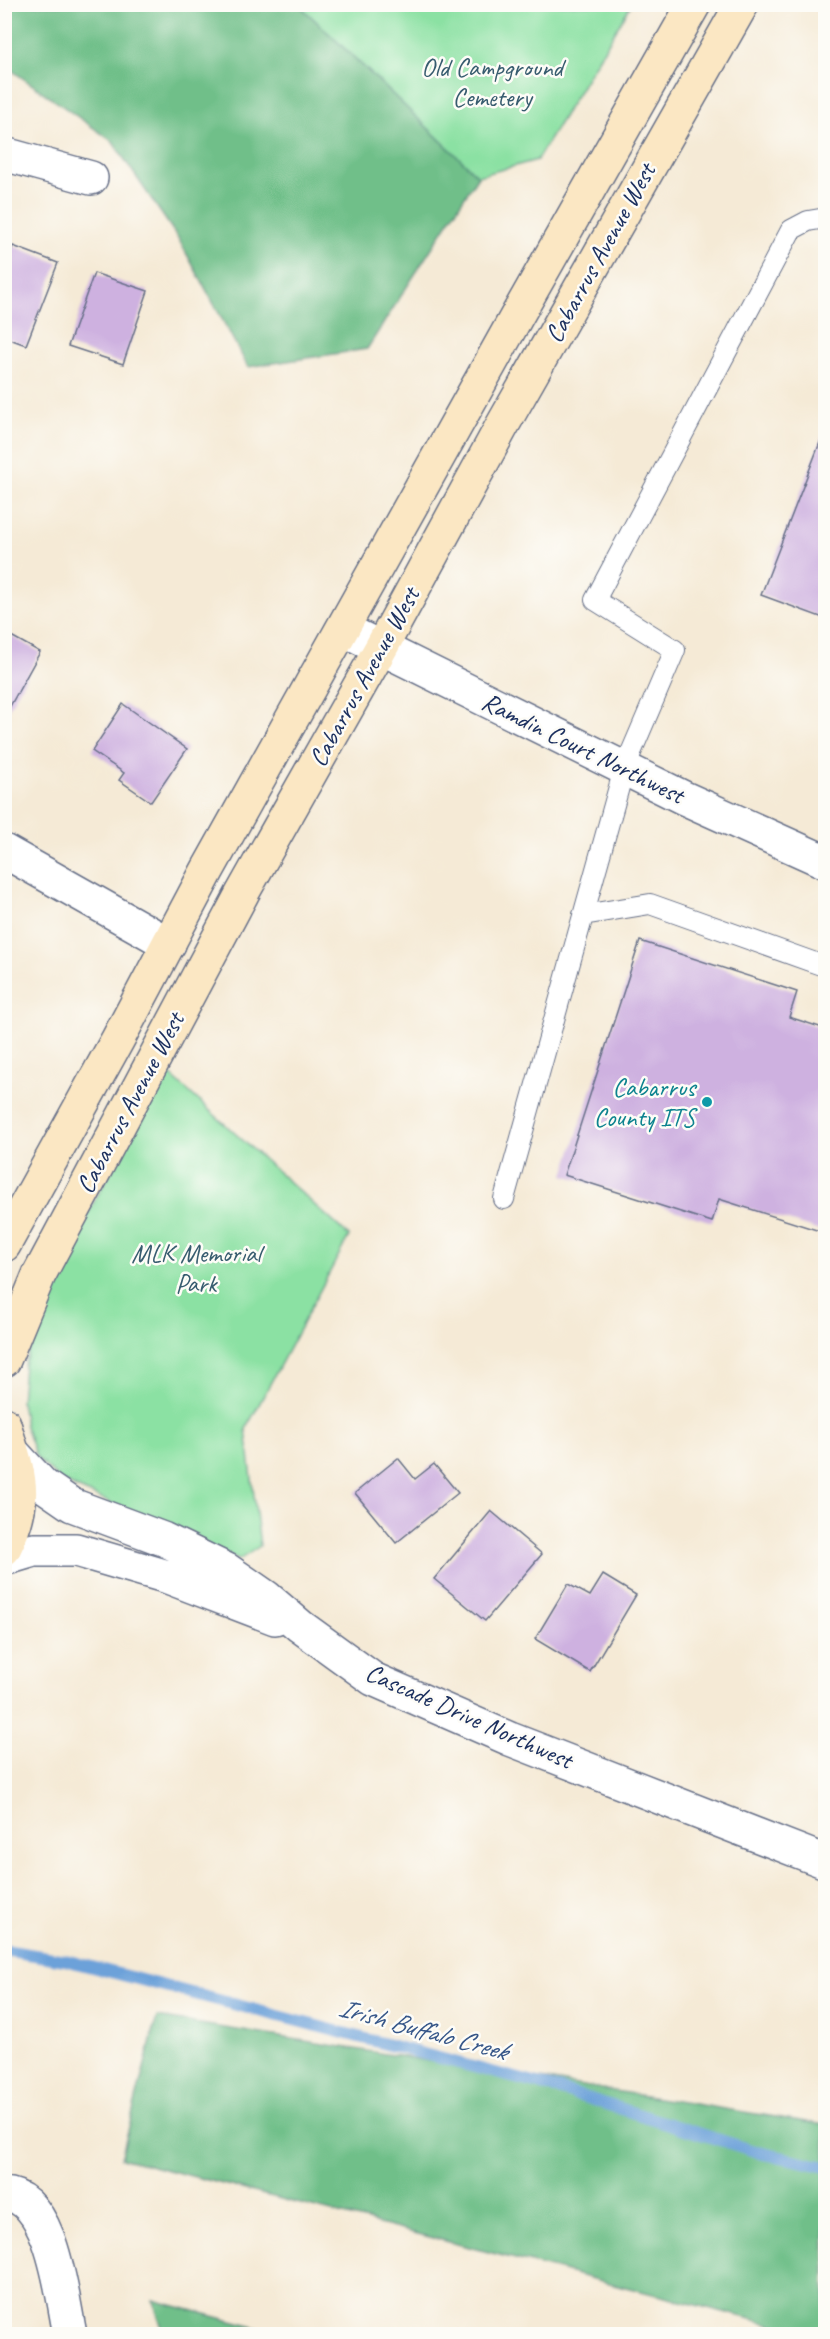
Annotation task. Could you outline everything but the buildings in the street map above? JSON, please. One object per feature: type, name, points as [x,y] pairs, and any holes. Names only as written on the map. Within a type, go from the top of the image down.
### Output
[{"type":"main road","name":"Cabarrus Avenue West","points":[[4,1245],[518,314],[694,4]]},
{"type":"main road","name":"Cabarrus Avenue West","points":[[4,1360],[39,1275],[243,892],[381,648],[502,426],[742,4]]},
{"type":"main road","points":[[4,1549],[12,1532],[20,1498],[20,1480],[8,1437]]},
{"type":"street","points":[[4,154],[91,178]]},
{"type":"street","name":"Ramdin Court Northwest","points":[[343,629],[714,813],[825,862]]},
{"type":"street","points":[[4,851],[169,944]]},
{"type":"street","name":"Cascade Drive Northwest","points":[[8,1437],[38,1480],[58,1497],[80,1509],[163,1539],[208,1560],[257,1590],[300,1626],[373,1678],[510,1738],[825,1862]]},
{"type":"street","points":[[4,1559],[34,1550],[65,1548],[76,1550],[168,1576],[300,1626]]},
{"type":"street","points":[[4,2194],[13,2194],[25,2202],[44,2228],[52,2249],[70,2334]]},
{"type":"lane","points":[[504,1199],[624,769],[675,650],[595,600],[791,230],[808,221],[825,218]]},
{"type":"lane","points":[[584,915],[650,904],[821,965]]},
{"type":"green space","points":[[4,5],[299,5],[478,176],[367,349],[248,367],[178,238],[112,141],[10,69],[5,35]]},
{"type":"green space","name":"Old Campground Cemetery","points":[[299,5],[631,5],[537,160],[478,176]]},
{"type":"green space","name":"MLK Memorial Park","points":[[168,1073],[349,1236],[246,1429],[260,1546],[239,1560],[61,1481],[36,1457],[25,1426],[21,1402],[24,1365],[48,1293],[97,1196]]},
{"type":"green space","points":[[157,2017],[825,2125],[825,2334],[809,2334],[121,2158]]},
{"type":"green space","points":[[153,2300],[280,2334],[164,2334]]},
{"type":"waterway","name":"Irish Buffalo Creek","points":[[4,1950],[65,1960],[561,2090],[758,2152],[826,2167]]},
{"type":"place","name":"Cabarrus County ITS","points":[[707,1102]]}]
